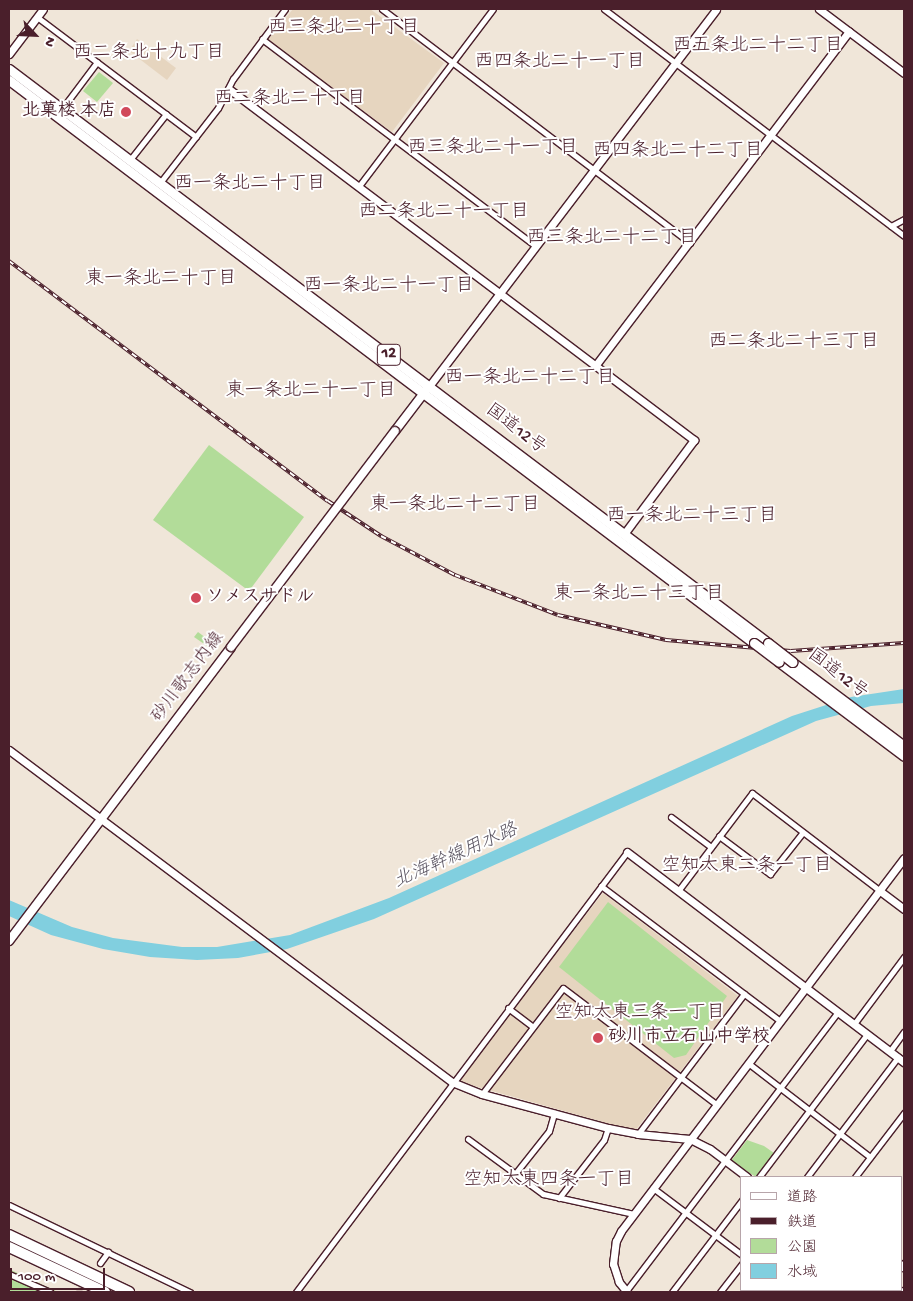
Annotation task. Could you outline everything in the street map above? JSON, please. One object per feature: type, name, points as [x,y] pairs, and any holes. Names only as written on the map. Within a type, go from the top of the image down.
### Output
[{"type":"highway","name":"国道12号","points":[[9,69],[59,112],[430,385],[792,662],[829,694],[866,722],[904,756]]},
{"type":"highway","name":"国道12号","points":[[9,80],[59,112]]},
{"type":"highway","name":"国道12号","points":[[158,186],[423,394],[779,662],[829,694]]},
{"type":"highway","name":"国道12号","points":[[866,722],[904,746]]},
{"type":"highway","points":[[9,1235],[129,1292]]},
{"type":"highway","points":[[9,1247],[105,1292]]},
{"type":"main road","name":"砂川歌志内線","points":[[9,941],[430,385]]},
{"type":"street","points":[[9,54],[43,9]]},
{"type":"street","points":[[158,186],[196,137],[230,89],[233,79],[285,9]]},
{"type":"street","points":[[382,9],[690,243]]},
{"type":"street","points":[[359,186],[493,9]]},
{"type":"street","points":[[604,9],[904,236]]},
{"type":"street","points":[[430,385],[716,9]]},
{"type":"street","points":[[819,9],[904,73]]},
{"type":"street","points":[[37,17],[196,137]]},
{"type":"street","points":[[595,366],[850,31]]},
{"type":"street","points":[[262,39],[536,246]]},
{"type":"street","points":[[59,112],[97,62]]},
{"type":"street","points":[[230,89],[694,440],[624,534]]},
{"type":"street","points":[[128,164],[166,114]]},
{"type":"street","points":[[891,226],[904,219]]},
{"type":"street","points":[[9,750],[279,955],[452,1082],[482,1094],[608,1128],[638,1134],[690,1139],[746,1176]]},
{"type":"street","points":[[678,891],[752,793],[904,909]]},
{"type":"street","points":[[670,817],[711,847]]},
{"type":"street","points":[[719,836],[770,874],[803,832]]},
{"type":"street","points":[[296,1292],[452,1082],[627,852],[904,1062]]},
{"type":"street","points":[[838,1012],[626,1292],[615,1274],[613,1253],[621,1231],[904,858]]},
{"type":"street","points":[[601,886],[780,1021]]},
{"type":"street","points":[[854,1024],[904,957]]},
{"type":"street","points":[[482,1094],[563,988],[716,1104]]},
{"type":"street","points":[[638,1134],[744,994]]},
{"type":"street","points":[[508,1008],[533,1026]]},
{"type":"street","points":[[890,1051],[904,1032]]},
{"type":"street","points":[[760,1176],[867,1034]]},
{"type":"street","points":[[808,1176],[898,1058]]},
{"type":"street","points":[[748,1063],[870,1157]]},
{"type":"street","points":[[514,1175],[549,1131],[554,1113]]},
{"type":"street","points":[[856,1176],[904,1113]]},
{"type":"street","points":[[559,1198],[604,1140],[608,1128]]},
{"type":"street","points":[[468,1139],[514,1175],[543,1194],[634,1214]]},
{"type":"street","points":[[653,1188],[740,1254]]},
{"type":"street","points":[[672,1292],[740,1203]]},
{"type":"street","points":[[9,1205],[190,1292]]},
{"type":"street","points":[[100,1263],[108,1252]]},
{"type":"street","points":[[720,1292],[740,1267]]},
{"type":"street","points":[[9,1274],[50,1292]]},
{"type":"shaded area","points":[[293,9],[370,9],[444,63],[392,132],[268,40]]},
{"type":"shaded area","points":[[137,39],[176,68],[167,80],[129,51]]},
{"type":"shaded area","name":"砂川市立石山中学校","points":[[603,893],[738,996],[635,1131],[457,1081]]},
{"type":"green space","points":[[99,72],[113,83],[97,102],[83,91]]},
{"type":"green space","points":[[209,445],[304,517],[249,591],[153,520]]},
{"type":"green space","points":[[198,632],[214,644],[210,648],[194,637]]},
{"type":"green space","points":[[608,902],[727,996],[686,1055],[674,1058],[559,967]]},
{"type":"green space","points":[[747,1140],[764,1146],[774,1153],[757,1176],[731,1161]]},
{"type":"green space","points":[[9,1269],[58,1292],[9,1292]]},
{"type":"water","points":[[904,689],[904,703],[871,706],[816,721],[374,919],[287,949],[238,958],[197,960],[150,957],[103,949],[51,935],[9,916],[9,900],[72,927],[113,938],[182,947],[217,947],[290,935],[389,898],[792,716],[851,697]]},
{"type":"tunnel","points":[[78,1292],[86,1281]]},
{"type":"railway","points":[[9,261],[328,501],[381,536],[455,575],[558,615],[666,640],[791,651],[904,643]]},
{"type":"place","name":"北菓楼 本店","points":[[126,112]]},
{"type":"place","name":"ソメスサドル","points":[[196,598]]},
{"type":"place","name":"砂川市立石山中学校","points":[[598,1038]]},
{"type":"district","name":"西三条北二十丁目","points":[[344,29]]},
{"type":"district","name":"西五条北二十二丁目","points":[[758,47]]},
{"type":"district","name":"西二条北十九丁目","points":[[149,54]]},
{"type":"district","name":"西四条北二十一丁目","points":[[560,63]]},
{"type":"district","name":"西二条北二十丁目","points":[[290,100]]},
{"type":"district","name":"西三条北二十一丁目","points":[[493,149]]},
{"type":"district","name":"西四条北二十二丁目","points":[[678,152]]},
{"type":"district","name":"西一条北二十丁目","points":[[250,185]]},
{"type":"district","name":"西二条北二十一丁目","points":[[444,213]]},
{"type":"district","name":"西三条北二十二丁目","points":[[612,239]]},
{"type":"district","name":"東一条北二十丁目","points":[[161,280]]},
{"type":"district","name":"西一条北二十一丁目","points":[[389,287]]},
{"type":"district","name":"西二条北二十三丁目","points":[[794,343]]},
{"type":"district","name":"西一条北二十二丁目","points":[[530,379]]},
{"type":"district","name":"東一条北二十一丁目","points":[[311,392]]},
{"type":"district","name":"東一条北二十二丁目","points":[[455,506]]},
{"type":"district","name":"西一条北二十三丁目","points":[[692,517]]},
{"type":"district","name":"東一条北二十三丁目","points":[[639,595]]},
{"type":"district","name":"空知太東二条一丁目","points":[[747,867]]},
{"type":"district","name":"空知太東三条一丁目","points":[[640,1014]]},
{"type":"district","name":"空知太東四条一丁目","points":[[549,1181]]},
{"type":"water label","name":"北海幹線用水路","points":[[456,857]]}]
